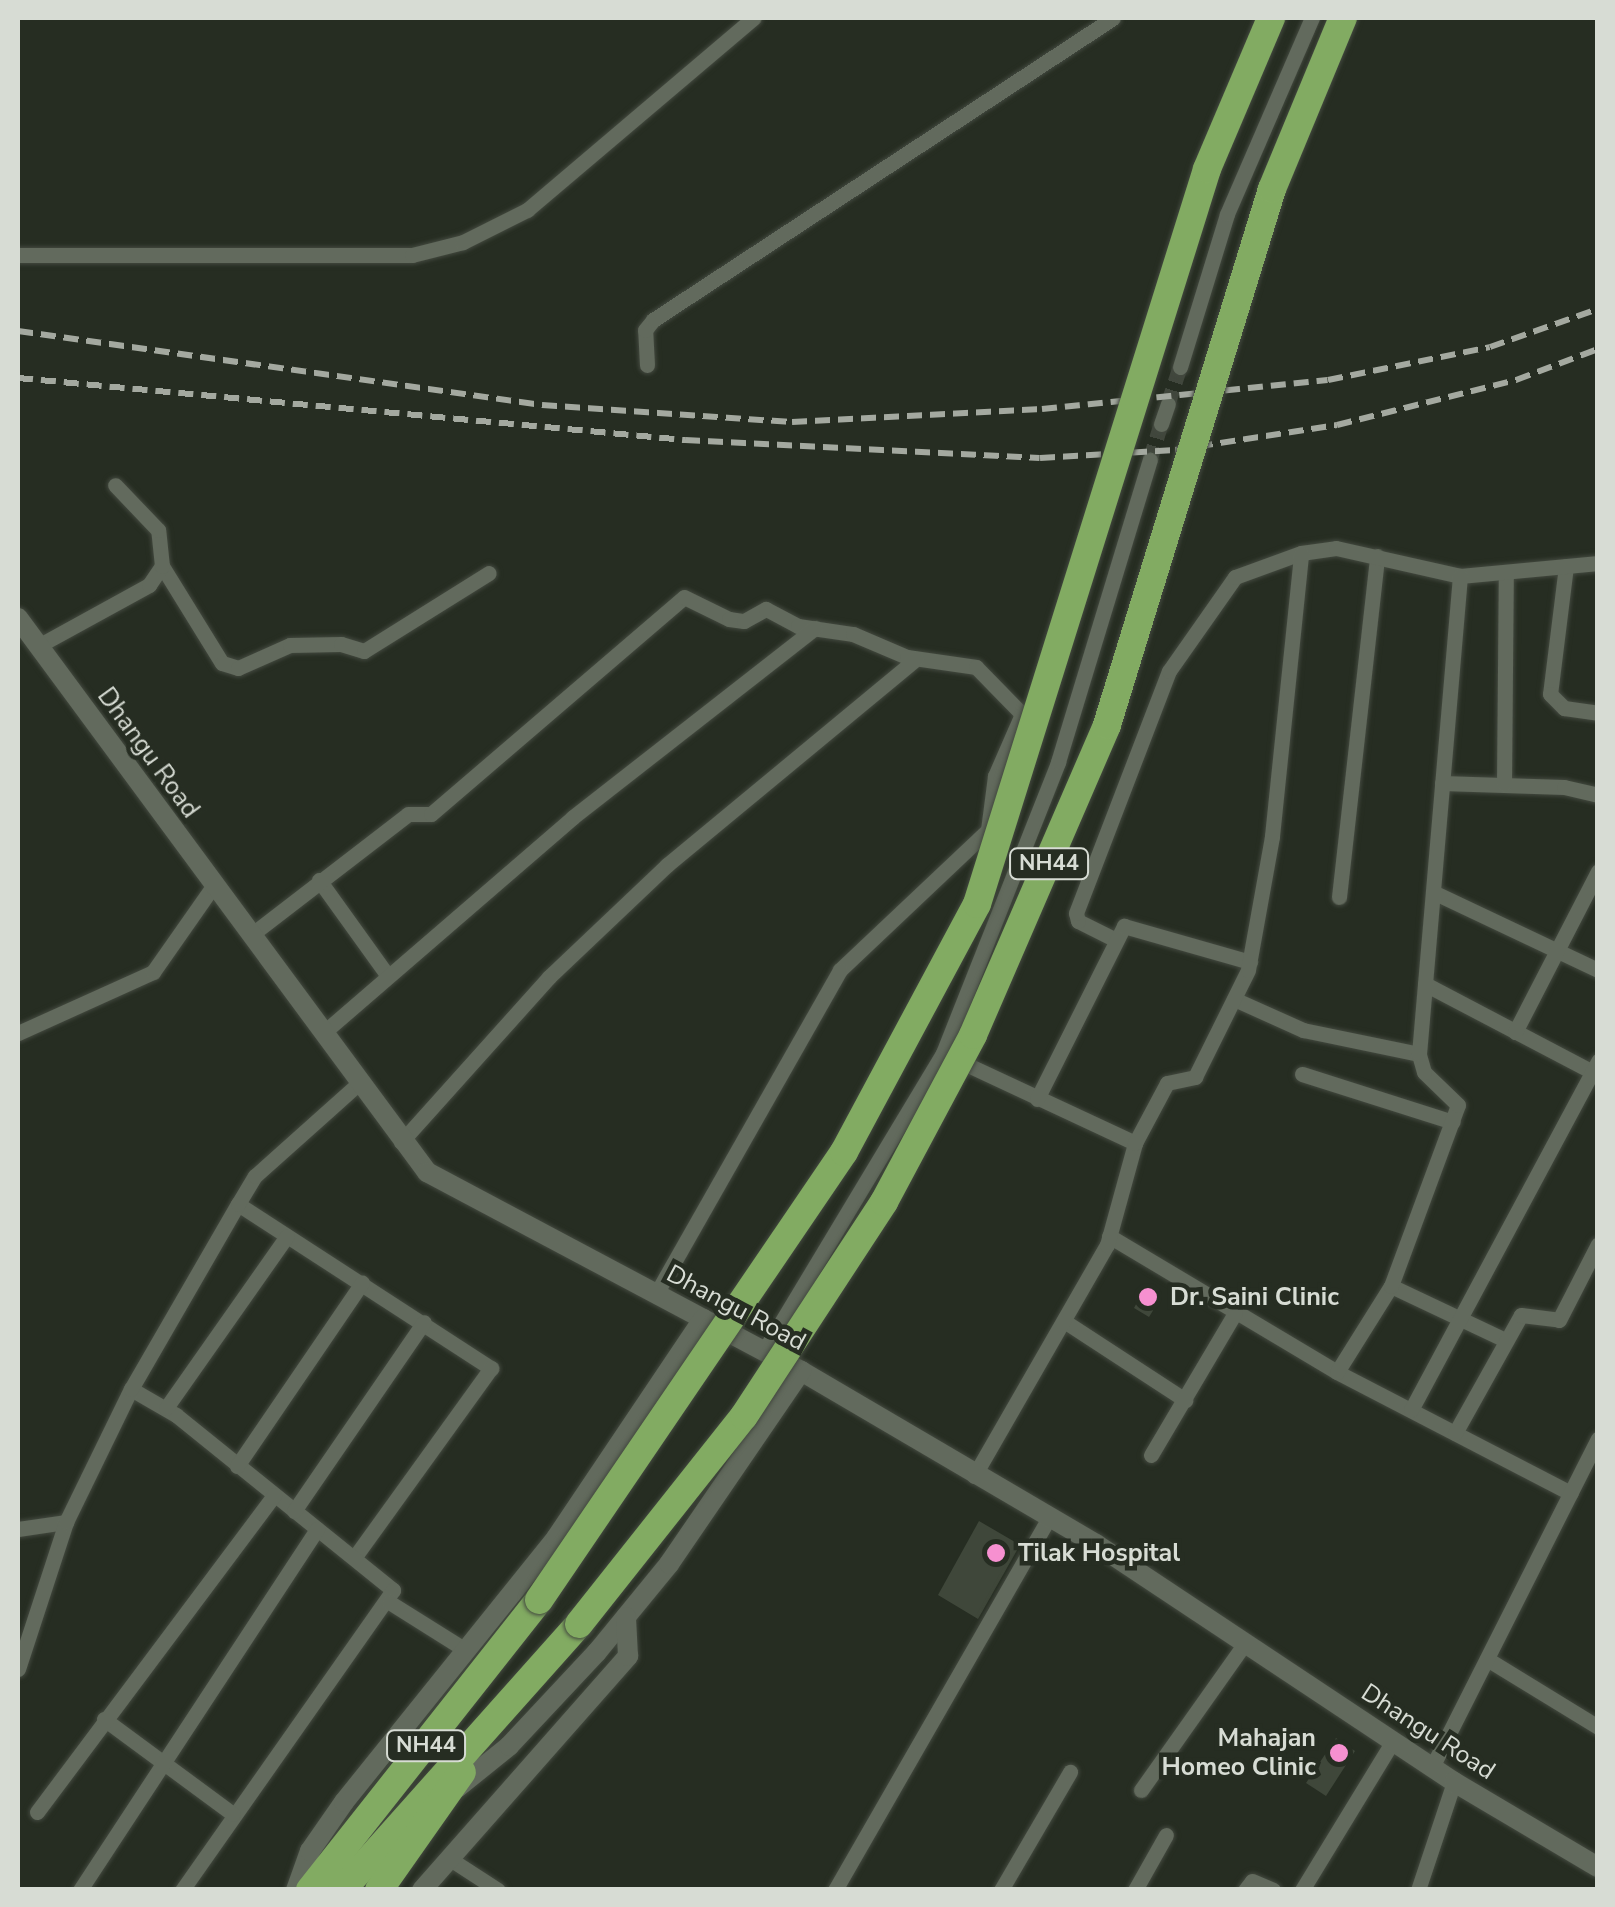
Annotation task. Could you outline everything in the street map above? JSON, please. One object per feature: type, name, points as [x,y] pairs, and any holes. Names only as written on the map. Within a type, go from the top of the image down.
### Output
[{"type":"highway","name":"NH44","points":[[310,1890],[539,1600],[844,1152],[977,904],[1207,169],[1270,18]]},
{"type":"highway","name":"NH44","points":[[342,1890],[579,1624],[765,1384],[884,1202],[973,1035],[1106,725],[1272,188],[1344,18]]},
{"type":"highway","points":[[381,1886],[449,1795],[490,1722]]},
{"type":"street","points":[[18,256],[412,255],[463,242],[527,210],[753,18]]},
{"type":"street","points":[[646,365],[646,330],[654,320],[1113,18]]},
{"type":"street","points":[[1180,367],[1228,214],[1312,18]]},
{"type":"street","points":[[1161,424],[1168,404]]},
{"type":"street","points":[[764,1351],[942,1053],[1058,762],[1150,460]]},
{"type":"street","points":[[115,485],[158,530],[162,566],[222,663],[238,668],[290,645],[334,643],[366,650],[489,573]]},
{"type":"street","points":[[1114,939],[1078,922],[1076,913],[1169,671],[1228,583],[1301,552],[1336,548],[1460,576],[1506,576],[1598,563]]},
{"type":"street","points":[[974,1476],[1109,1236],[1135,1143],[1169,1080],[1195,1076],[1250,962],[1272,836],[1301,552]]},
{"type":"street","points":[[1339,897],[1377,556]]},
{"type":"street","points":[[38,646],[148,585],[162,566]]},
{"type":"street","points":[[1566,566],[1550,694],[1564,708],[1598,713]]},
{"type":"street","points":[[1336,1372],[1391,1286],[1453,1122],[1457,1101],[1424,1072],[1420,1054],[1460,576]]},
{"type":"street","points":[[1504,784],[1506,576]]},
{"type":"street","points":[[251,935],[408,814],[431,814],[681,598],[729,619],[744,620],[766,609],[815,628],[853,634],[916,659],[973,665],[1022,714],[995,776],[988,830],[840,970],[656,1294]]},
{"type":"street","name":"Dhangu Road","points":[[18,618],[401,1142],[427,1172],[802,1371],[1049,1518],[1454,1782],[1598,1867]]},
{"type":"street","points":[[323,1032],[573,817],[815,628]]},
{"type":"street","points":[[401,1142],[549,978],[667,865],[916,659]]},
{"type":"street","points":[[1442,783],[1504,784],[1598,795]]},
{"type":"street","points":[[1515,1032],[1598,871]]},
{"type":"street","points":[[319,880],[388,976]]},
{"type":"street","points":[[18,1033],[152,972],[214,884]]},
{"type":"street","points":[[1433,892],[1598,970]]},
{"type":"street","points":[[1037,1100],[1114,939],[1131,926],[1250,962]]},
{"type":"street","points":[[1411,1410],[1596,1070],[1425,984]]},
{"type":"street","points":[[1234,999],[1303,1030],[1420,1054]]},
{"type":"street","points":[[942,1053],[1135,1143]]},
{"type":"street","points":[[1302,1074],[1453,1122]]},
{"type":"street","points":[[18,1669],[66,1522],[131,1389],[254,1176],[360,1082]]},
{"type":"street","points":[[238,1204],[488,1363],[491,1374],[354,1558]]},
{"type":"street","points":[[166,1408],[287,1236]]},
{"type":"street","points":[[1109,1236],[1336,1372],[1570,1493]]},
{"type":"street","points":[[1455,1433],[1503,1339],[1524,1313],[1559,1320],[1598,1244]]},
{"type":"street","points":[[237,1466],[362,1283]]},
{"type":"street","points":[[1391,1286],[1503,1339]]},
{"type":"street","points":[[1151,1455],[1236,1313]]},
{"type":"street","points":[[296,1890],[310,1850],[344,1802],[556,1538],[703,1318]]},
{"type":"street","points":[[1064,1321],[1185,1400]]},
{"type":"street","points":[[294,1511],[424,1322]]},
{"type":"street","points":[[449,1795],[544,1712],[626,1617],[802,1371]]},
{"type":"street","points":[[131,1389],[166,1408],[391,1587],[388,1602],[182,1890]]},
{"type":"street","points":[[1432,1767],[1598,1439]]},
{"type":"street","points":[[37,1812],[274,1495]]},
{"type":"street","points":[[835,1890],[1049,1518]]},
{"type":"street","points":[[18,1529],[66,1522]]},
{"type":"street","points":[[80,1890],[317,1529]]},
{"type":"street","points":[[388,1602],[467,1651]]},
{"type":"street","points":[[422,1890],[628,1656],[626,1617]]},
{"type":"street","points":[[1141,1790],[1245,1643]]},
{"type":"street","points":[[1487,1659],[1598,1727]]},
{"type":"street","points":[[104,1719],[233,1814]]},
{"type":"street","points":[[1302,1890],[1394,1742]]},
{"type":"street","points":[[1001,1890],[1070,1772]]},
{"type":"street","points":[[1418,1890],[1454,1782]]},
{"type":"street","points":[[1141,1888],[1166,1836]]},
{"type":"street","points":[[450,1859],[498,1890]]},
{"type":"street","points":[[1245,1890],[1252,1881],[1273,1890]]},
{"type":"building","points":[[1146,1286],[1162,1296],[1149,1317],[1134,1308]]},
{"type":"building","points":[[979,1521],[1020,1545],[978,1619],[938,1595]]},
{"type":"building","points":[[1336,1738],[1355,1751],[1326,1796],[1306,1783]]},
{"type":"tunnel","points":[[1168,404],[1180,367]]},
{"type":"tunnel","points":[[1150,460],[1161,424]]},
{"type":"railway","points":[[18,331],[542,405],[792,422],[1042,409],[1328,380],[1490,347],[1598,309]]},
{"type":"railway","points":[[18,378],[685,440],[1040,458],[1175,450],[1337,425],[1516,380],[1598,349]]},
{"type":"place","name":"Dr. Saini Clinic","points":[[1148,1297]]},
{"type":"place","name":"Tilak Hospital","points":[[996,1553]]},
{"type":"place","name":"Mahajan Homeo Clinic","points":[[1339,1753]]}]
